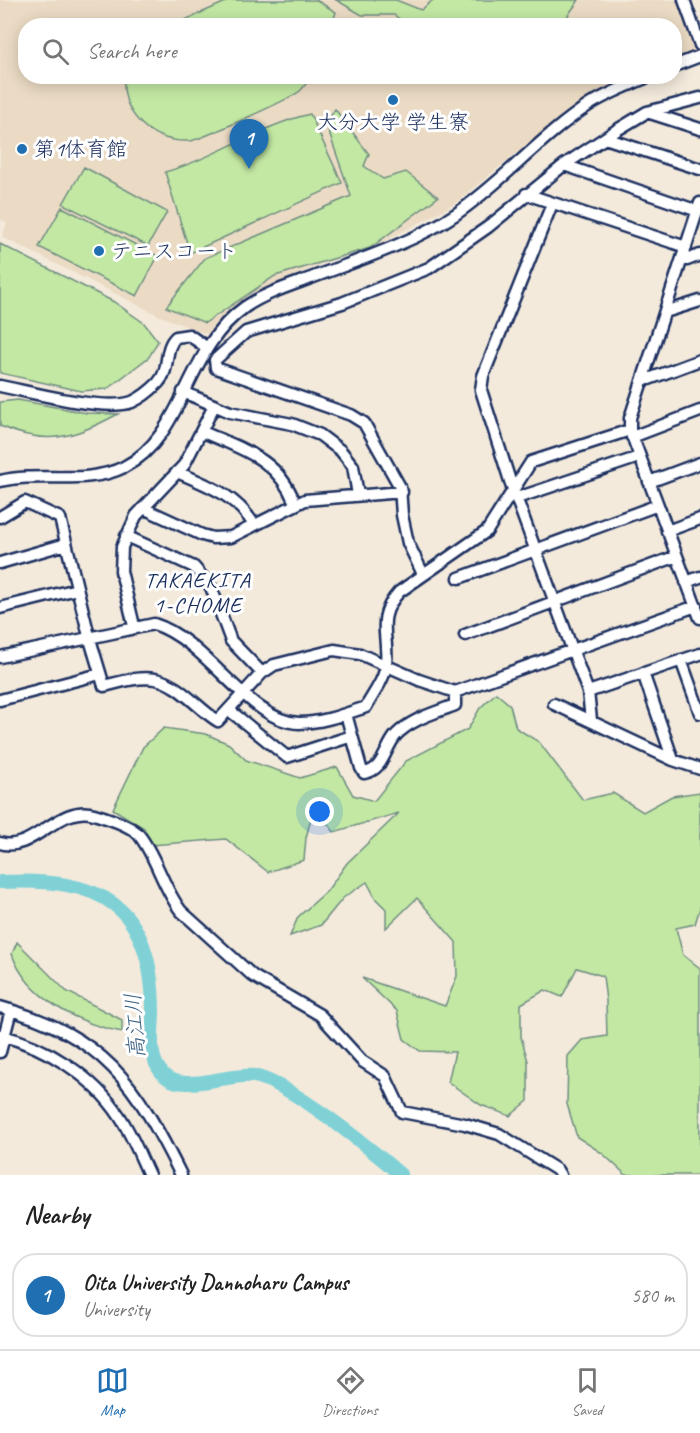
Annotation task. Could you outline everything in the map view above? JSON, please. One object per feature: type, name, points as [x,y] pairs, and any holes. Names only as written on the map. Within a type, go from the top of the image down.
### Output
[{"type":"street","points":[[684,0],[700,45]]},
{"type":"street","points":[[682,63],[700,56]]},
{"type":"street","points":[[0,481],[20,476],[95,477],[124,467],[146,452],[165,429],[206,346],[226,321],[247,306],[272,293],[388,249],[456,214],[580,111],[608,94],[631,84]]},
{"type":"street","points":[[423,574],[408,543],[402,515],[402,492],[364,423],[351,414],[216,368],[215,360],[246,332],[342,303],[429,268],[489,227],[526,194],[564,165],[647,112],[700,98]]},
{"type":"street","points":[[647,112],[700,129]]},
{"type":"street","points":[[606,138],[700,169]]},
{"type":"street","points":[[564,165],[699,207],[630,418],[631,433],[639,457],[700,618]]},
{"type":"street","points":[[526,194],[686,247]]},
{"type":"street","points":[[552,204],[481,381],[481,390],[515,493],[588,692],[591,720]]},
{"type":"street","points":[[682,259],[687,260],[700,255]]},
{"type":"street","points":[[665,312],[700,301]]},
{"type":"street","points":[[0,386],[108,405],[132,402],[158,383],[164,375],[168,366],[169,347],[176,338],[189,335],[206,346]]},
{"type":"street","points":[[643,378],[649,379],[700,360]]},
{"type":"street","points":[[183,392],[243,416],[292,424],[320,435],[341,451],[353,466],[358,495]]},
{"type":"street","points":[[134,626],[120,560],[126,536],[143,508],[177,472],[203,432],[214,406]]},
{"type":"street","points":[[0,657],[134,626],[154,624],[178,635],[266,714],[300,723],[346,714],[366,707],[387,664],[383,629],[386,612],[399,592],[487,531],[515,493],[531,462],[700,411]]},
{"type":"street","points":[[203,432],[253,454],[274,468],[289,487],[295,503]]},
{"type":"street","points":[[515,493],[639,457]]},
{"type":"street","points":[[649,482],[700,463]]},
{"type":"street","points":[[177,472],[228,495],[241,507],[254,525]]},
{"type":"street","points":[[143,508],[213,538],[231,537],[295,503],[315,498],[402,492]]},
{"type":"street","points":[[0,517],[25,502],[60,518],[89,636],[104,686],[130,680],[156,679],[176,688],[218,722],[262,673],[273,665],[334,650],[360,654],[419,680],[455,692],[696,606]]},
{"type":"street","points":[[459,578],[658,505]]},
{"type":"street","points":[[668,531],[700,519]]},
{"type":"street","points":[[126,536],[194,567],[211,587],[231,641],[262,673]]},
{"type":"street","points":[[0,563],[66,544]]},
{"type":"street","points":[[465,635],[677,556]]},
{"type":"street","points":[[687,582],[700,577]]},
{"type":"street","points":[[0,608],[77,589]]},
{"type":"street","points":[[588,692],[700,654]]},
{"type":"street","points":[[681,660],[700,713]]},
{"type":"street","points":[[643,673],[673,760]]},
{"type":"street","points":[[0,700],[100,674]]},
{"type":"street","points":[[346,714],[364,773],[372,771],[379,765],[394,737],[405,728],[455,705],[455,692]]},
{"type":"street","points":[[554,704],[673,760],[700,769]]},
{"type":"street","points":[[229,710],[287,758],[352,736]]},
{"type":"street","points":[[0,843],[6,845],[27,839],[59,820],[75,814],[92,813],[126,826],[139,834],[172,900],[181,911],[253,976],[320,1015],[362,1061],[385,1076],[402,1112],[465,1124],[499,1134],[557,1170],[560,1175]]},
{"type":"street","points":[[0,1052],[6,1008],[70,1034],[118,1072],[142,1102],[181,1175]]},
{"type":"street","points":[[2,1035],[70,1066],[99,1093],[120,1117],[149,1175]]},
{"type":"shaded area","points":[[0,0],[683,0],[700,31],[700,57],[682,64],[682,18],[18,18],[18,84],[636,84],[582,110],[525,146],[454,204],[378,245],[338,257],[264,288],[241,304],[209,335],[160,316],[2,237],[7,223],[0,219]]},
{"type":"green space","points":[[230,0],[316,0],[336,12],[334,18],[190,18]]},
{"type":"green space","points":[[336,0],[396,0],[421,10],[433,0],[579,0],[566,18],[398,18],[394,15],[362,15]]},
{"type":"green space","points":[[124,84],[306,84],[300,91],[264,110],[190,141],[163,137],[152,132],[134,114],[124,91]]},
{"type":"green space","points":[[335,109],[369,154],[364,166],[383,179],[406,172],[438,197],[370,248],[275,276],[205,323],[166,307],[205,258],[351,196],[326,124]]},
{"type":"green space","points":[[310,114],[342,183],[190,253],[165,172],[202,159],[273,126]]},
{"type":"green space","name":"テニスコート","points":[[84,167],[167,212],[148,246],[63,204]]},
{"type":"green space","name":"テニスコート","points":[[62,207],[158,256],[137,296],[39,247]]},
{"type":"green space","points":[[0,244],[114,302],[144,323],[158,341],[149,357],[107,389],[81,391],[0,373]]},
{"type":"green space","points":[[18,400],[87,413],[118,414],[88,429],[74,433],[61,436],[33,436],[0,426],[0,402]]},
{"type":"green space","points":[[496,693],[510,705],[516,728],[539,742],[583,800],[613,793],[643,812],[672,796],[700,792],[700,908],[695,924],[676,928],[683,955],[700,968],[700,1175],[626,1175],[602,1153],[577,1137],[567,1104],[568,1056],[582,1040],[607,1036],[603,976],[577,968],[562,997],[545,990],[521,1004],[521,1037],[528,1061],[528,1101],[510,1116],[481,1105],[448,1082],[455,1052],[420,1051],[404,1039],[397,1011],[362,978],[445,1006],[457,976],[456,942],[417,898],[386,928],[386,909],[376,899],[367,882],[343,898],[321,925],[290,936],[298,917],[327,891],[347,863],[399,813],[334,832],[314,806],[306,838],[304,860],[268,872],[226,839],[151,845],[144,828],[113,809],[143,747],[164,728],[206,734],[229,744],[246,760],[300,778],[337,767],[353,795],[374,801],[406,761],[468,729],[480,708]]},
{"type":"green space","points":[[17,942],[66,991],[122,1020],[122,1032],[89,1023],[42,996],[19,970],[12,954]]},
{"type":"waterway","name":"高江川","points":[[0,882],[66,885],[92,892],[114,904],[131,921],[143,945],[150,974],[154,1059],[162,1073],[170,1080],[193,1083],[254,1076],[269,1081],[309,1104],[401,1175]]},
{"type":"place","name":"大分大学 学生寮","points":[[393,100]]},
{"type":"place","name":"第1体育館","points":[[22,149]]},
{"type":"place","name":"Oita University Dannoharu Campus","points":[[249,169]]},
{"type":"place","name":"テニスコート","points":[[99,251]]},
{"type":"district","name":"TAKAEKITA 1-CHOME","points":[[198,592]]}]
